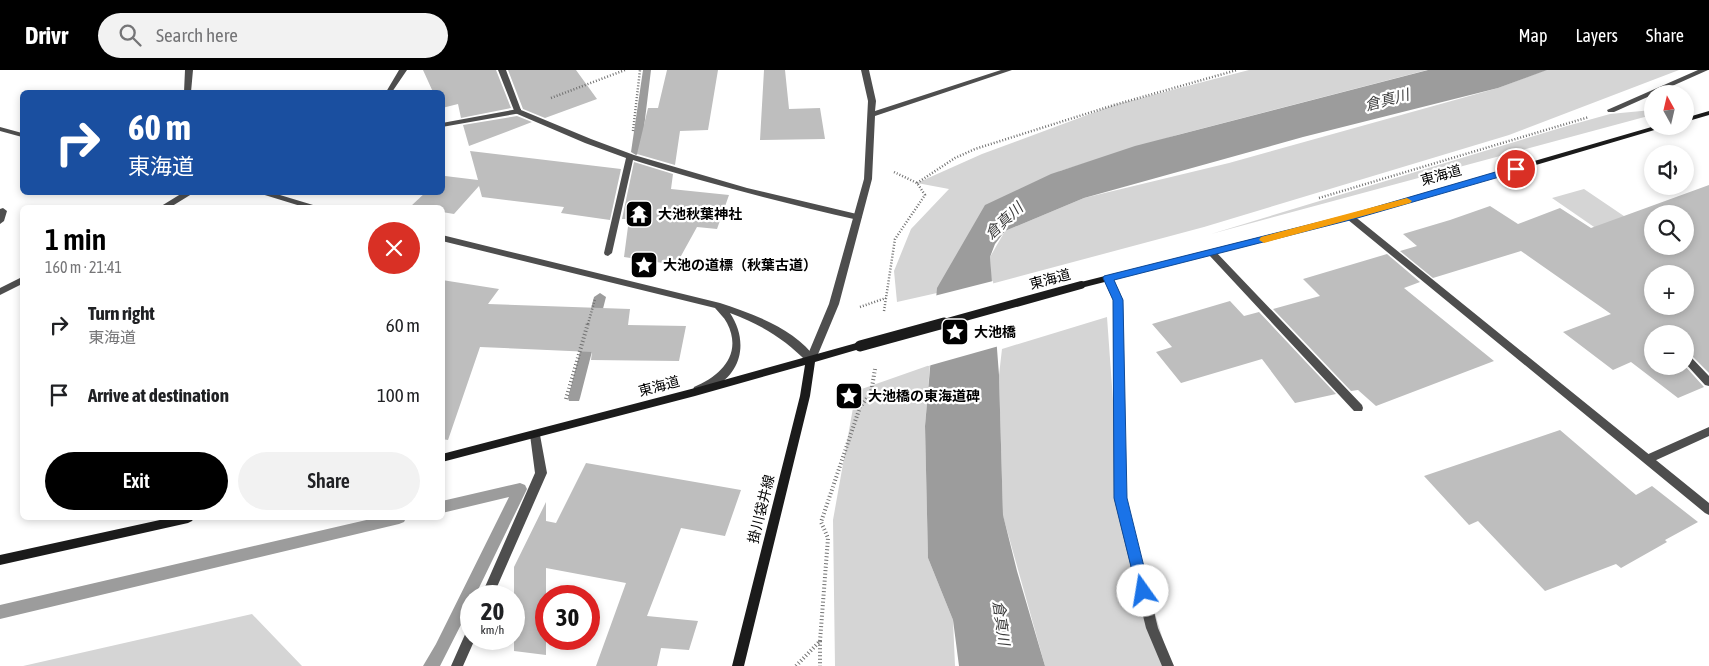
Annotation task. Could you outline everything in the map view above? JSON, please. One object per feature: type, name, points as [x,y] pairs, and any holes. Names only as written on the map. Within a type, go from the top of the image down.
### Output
[{"type":"main road","points":[[1694,117],[1709,113]]},
{"type":"main road","name":"東海道","points":[[445,457],[695,392],[1108,278],[1350,217],[1644,132]]},
{"type":"main road","name":"掛川袋井線","points":[[738,666],[805,396],[812,359]]},
{"type":"main road","points":[[0,560],[179,520]]},
{"type":"street","points":[[188,90],[189,70]]},
{"type":"street","points":[[390,90],[403,70]]},
{"type":"street","points":[[502,70],[518,111]]},
{"type":"street","points":[[445,239],[717,306],[749,316],[774,328],[794,341],[812,359],[834,304],[868,179],[872,101],[865,70]]},
{"type":"street","points":[[871,115],[1008,70]]},
{"type":"street","points":[[1611,110],[1704,70]]},
{"type":"street","points":[[445,124],[518,111],[630,156],[790,202],[858,217]]},
{"type":"street","points":[[0,129],[20,134]]},
{"type":"street","points":[[608,254],[630,156]]},
{"type":"street","points":[[167,205],[186,195]]},
{"type":"street","points":[[270,195],[308,205]]},
{"type":"street","points":[[0,221],[3,211]]},
{"type":"street","points":[[1350,217],[1709,510]]},
{"type":"street","points":[[1212,253],[1358,408]]},
{"type":"street","points":[[1108,278],[1118,300],[1120,498],[1152,628],[1168,666]]},
{"type":"street","points":[[0,292],[20,281]]},
{"type":"street","points":[[695,392],[718,379],[730,364],[737,349],[738,338],[734,326],[728,315],[717,306]]},
{"type":"street","points":[[1694,366],[1709,382]]},
{"type":"street","points":[[1648,460],[1709,431]]},
{"type":"street","points":[[492,585],[541,472],[535,435]]},
{"type":"street","points":[[457,666],[464,650]]},
{"type":"path","points":[[518,111],[625,70]]},
{"type":"path","points":[[630,156],[640,70]]},
{"type":"path","points":[[883,317],[895,239],[925,195],[917,182],[955,158],[975,149],[1114,105],[1237,70]]},
{"type":"path","points":[[1310,200],[1611,110]]},
{"type":"path","points":[[564,407],[596,296]]},
{"type":"path","points":[[852,310],[886,298]]},
{"type":"path","points":[[820,666],[820,641],[828,538],[821,522],[860,407],[871,393],[875,365]]},
{"type":"path","points":[[796,666],[820,641]]},
{"type":"shaded area","points":[[1249,70],[1427,70],[1177,135],[1060,171],[937,293],[897,302],[894,271],[911,229],[949,189],[917,183],[982,154],[1114,105]]},
{"type":"shaded area","points":[[1546,70],[1679,70],[1509,135],[1204,227],[991,284],[990,257],[1005,231],[1084,198],[1229,163],[1498,88]]},
{"type":"shaded area","points":[[1644,111],[1644,117],[1211,234],[1567,126],[1610,114]]},
{"type":"shaded area","points":[[1584,189],[1644,230],[1644,243],[1626,249],[1552,198]]},
{"type":"shaded area","points":[[1107,317],[1120,498],[1171,666],[1045,666],[1003,516],[999,375],[1002,349]]},
{"type":"shaded area","points":[[930,365],[925,426],[928,558],[953,620],[955,666],[835,666],[833,520],[856,391]]},
{"type":"shaded area","points":[[252,614],[302,666],[23,666]]},
{"type":"water","name":"倉真川","points":[[1428,70],[1547,70],[1498,88],[1303,137],[1084,198],[1005,231],[995,244],[990,257],[999,375],[1003,515],[1017,571],[1045,666],[959,666],[953,620],[928,558],[925,426],[937,288],[985,205],[1051,174],[1135,146]]},
{"type":"pier","points":[[993,281],[999,346],[928,366],[934,296]]},
{"type":"building","points":[[423,70],[496,70],[511,108],[461,118],[458,104],[445,107],[445,90],[432,90]]},
{"type":"building","points":[[508,70],[576,70],[597,99],[545,118],[523,109]]},
{"type":"building","points":[[667,70],[718,70],[708,130],[680,131],[675,165],[637,154],[648,108],[658,108]]},
{"type":"building","points":[[764,70],[785,70],[789,109],[820,108],[825,139],[760,140]]},
{"type":"building","points":[[517,116],[532,122],[469,146],[463,125]]},
{"type":"building","points":[[470,151],[621,169],[610,220],[561,213],[564,207],[482,197],[479,186],[454,214],[445,212],[445,205],[412,205],[423,195],[445,195],[445,176],[478,180]]},
{"type":"building","points":[[634,162],[673,174],[671,189],[729,195],[717,229],[697,227],[676,265],[624,257],[629,219],[622,219]]},
{"type":"building","points":[[1709,185],[1709,373],[1694,358],[1694,325],[1644,325],[1644,372],[1631,362],[1613,370],[1563,332],[1611,314],[1521,251],[1433,278],[1400,251],[1417,246],[1403,234],[1490,206],[1518,224],[1560,208],[1591,228],[1644,209],[1644,255],[1694,255],[1694,205],[1654,205],[1682,195],[1694,195],[1694,190]]},
{"type":"building","points":[[1387,254],[1420,282],[1404,288],[1494,361],[1376,406],[1358,390],[1351,391],[1273,309],[1320,296],[1303,279]]},
{"type":"building","points":[[445,280],[499,289],[488,304],[630,309],[628,325],[686,326],[679,361],[591,360],[592,352],[480,347],[448,440],[445,440]]},
{"type":"building","points":[[1230,301],[1244,316],[1259,312],[1336,394],[1295,403],[1262,359],[1181,383],[1156,352],[1172,347],[1152,324]]},
{"type":"building","points":[[1648,375],[1693,375],[1704,387],[1678,398]]},
{"type":"building","points":[[1560,430],[1636,495],[1652,486],[1698,522],[1621,568],[1616,564],[1545,591],[1478,521],[1469,525],[1424,476]]},
{"type":"building","points":[[586,463],[741,490],[725,536],[681,528],[647,616],[698,621],[689,650],[661,648],[657,666],[596,666],[626,583],[546,568],[546,585],[535,585],[535,650],[546,650],[546,655],[514,651],[525,650],[525,585],[514,585],[514,567],[546,502],[546,521],[556,523]]},
{"type":"waterway","points":[[636,152],[647,70]]},
{"type":"waterway","points":[[574,398],[600,297]]},
{"type":"waterway","points":[[431,666],[442,649],[520,489],[445,506]]},
{"type":"waterway","points":[[0,612],[391,520]]},
{"type":"slow traffic","points":[[1264,240],[1407,201]]},
{"type":"place","name":"大池秋葉神社","points":[[639,214]]},
{"type":"place","name":"大池の道標（秋葉古道）","points":[[644,265]]},
{"type":"place","name":"大池橋","points":[[955,332]]},
{"type":"place","name":"大池橋の東海道碑","points":[[849,396]]},
{"type":"route","points":[[1143,591],[1120,498],[1118,300],[1108,278],[1350,217],[1516,169]]}]
